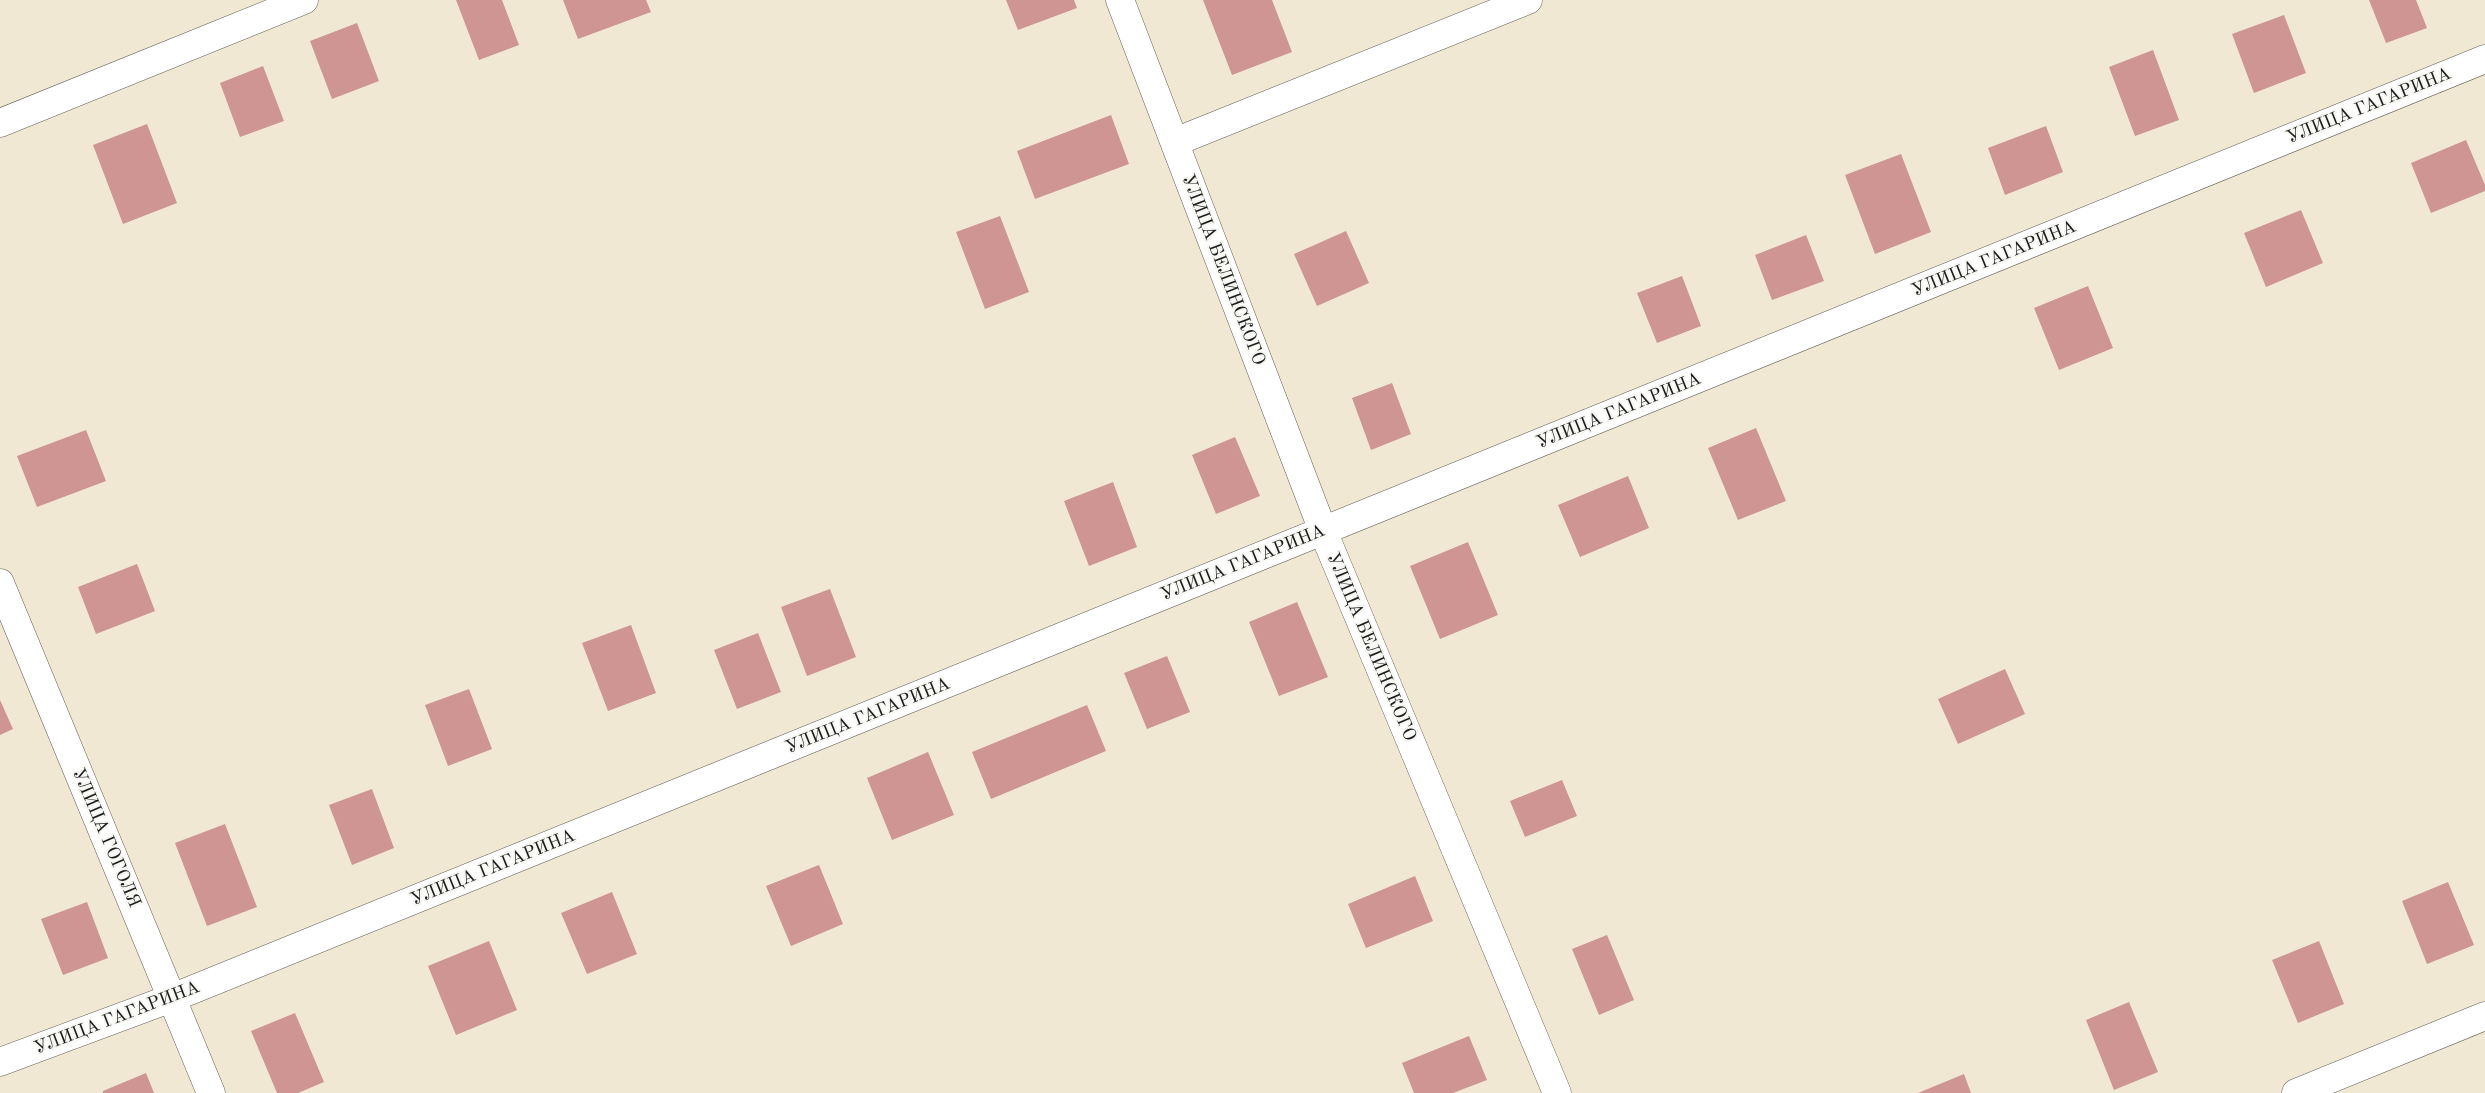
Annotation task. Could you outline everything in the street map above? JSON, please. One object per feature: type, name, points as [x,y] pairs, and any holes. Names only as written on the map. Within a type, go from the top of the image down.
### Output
[{"type":"street","points":[[0,123],[304,0]]},
{"type":"street","name":"УЛИЦА БЕЛИНСКОГО","points":[[1120,0],[1323,531],[1557,1093]]},
{"type":"street","points":[[1174,142],[1528,0]]},
{"type":"street","name":"УЛИЦА ГАГАРИНА","points":[[0,1062],[172,998],[2485,59]]},
{"type":"street","name":"УЛИЦА ГОГОЛЯ","points":[[0,583],[211,1093]]},
{"type":"street","points":[[2296,1093],[2485,1016]]},
{"type":"building","points":[[456,0],[502,0],[519,45],[479,60]]},
{"type":"building","points":[[563,0],[646,0],[651,12],[578,39]]},
{"type":"building","points":[[1006,0],[1074,0],[1077,8],[1018,30]]},
{"type":"building","points":[[1203,0],[1272,0],[1292,52],[1232,75]]},
{"type":"building","points":[[2369,0],[2416,0],[2427,28],[2386,43]]},
{"type":"building","points":[[2284,15],[2306,73],[2254,93],[2232,34]]},
{"type":"building","points":[[357,23],[379,81],[332,99],[310,41]]},
{"type":"building","points":[[2153,50],[2179,120],[2135,136],[2109,67]]},
{"type":"building","points":[[263,66],[284,121],[240,137],[220,83]]},
{"type":"building","points":[[1111,115],[1129,164],[1035,199],[1017,151]]},
{"type":"building","points":[[147,124],[177,203],[123,224],[93,145]]},
{"type":"building","points":[[2046,126],[2063,172],[2005,195],[1988,148]]},
{"type":"building","points":[[2466,140],[2485,185],[2485,191],[2431,213],[2411,163]]},
{"type":"building","points":[[1901,154],[1931,232],[1875,254],[1845,175]]},
{"type":"building","points":[[2301,210],[2323,263],[2266,287],[2244,233]]},
{"type":"building","points":[[1000,216],[1029,292],[985,309],[956,232]]},
{"type":"building","points":[[1346,231],[1369,283],[1317,306],[1294,254]]},
{"type":"building","points":[[1806,235],[1824,281],[1772,300],[1755,255]]},
{"type":"building","points":[[1682,276],[1701,326],[1657,343],[1637,293]]},
{"type":"building","points":[[2088,286],[2113,348],[2059,370],[2034,308]]},
{"type":"building","points":[[1392,383],[1411,434],[1371,450],[1352,398]]},
{"type":"building","points":[[1756,428],[1786,501],[1738,520],[1708,448]]},
{"type":"building","points":[[86,430],[106,481],[37,507],[17,456]]},
{"type":"building","points":[[1235,437],[1260,496],[1216,514],[1192,455]]},
{"type":"building","points":[[1628,476],[1649,528],[1580,557],[1558,505]]},
{"type":"building","points":[[1113,482],[1137,547],[1089,566],[1064,501]]},
{"type":"building","points":[[1468,542],[1498,615],[1440,639],[1410,566]]},
{"type":"building","points":[[137,564],[155,611],[96,634],[78,587]]},
{"type":"building","points":[[830,589],[856,657],[807,676],[781,607]]},
{"type":"building","points":[[1297,602],[1328,677],[1279,696],[1249,622]]},
{"type":"building","points":[[631,625],[656,693],[608,711],[582,643]]},
{"type":"building","points":[[758,633],[781,692],[737,709],[714,650]]},
{"type":"building","points":[[1167,656],[1190,712],[1147,729],[1124,673]]},
{"type":"building","points":[[2005,669],[2025,714],[1958,744],[1938,699]]},
{"type":"building","points":[[469,689],[492,749],[448,766],[425,705]]},
{"type":"building","points":[[0,700],[13,729],[0,735]]},
{"type":"building","points":[[1087,705],[1106,751],[991,799],[972,752]]},
{"type":"building","points":[[928,752],[954,815],[892,840],[867,778]]},
{"type":"building","points":[[1562,780],[1577,816],[1525,837],[1510,801]]},
{"type":"building","points":[[372,789],[394,848],[352,865],[329,805]]},
{"type":"building","points":[[225,824],[257,907],[207,926],[175,843]]},
{"type":"building","points":[[819,865],[843,924],[791,946],[766,886]]},
{"type":"building","points":[[1415,876],[1433,921],[1366,948],[1348,904]]},
{"type":"building","points":[[2448,882],[2474,945],[2427,964],[2402,901]]},
{"type":"building","points":[[612,892],[637,954],[587,974],[561,913]]},
{"type":"building","points":[[87,902],[108,958],[63,975],[41,919]]},
{"type":"building","points":[[1607,935],[1634,1000],[1599,1015],[1572,949]]},
{"type":"building","points":[[489,941],[517,1010],[456,1035],[428,966]]},
{"type":"building","points":[[2319,941],[2344,1004],[2298,1023],[2272,960]]},
{"type":"building","points":[[2129,1002],[2158,1072],[2114,1090],[2086,1020]]},
{"type":"building","points":[[295,1013],[324,1082],[298,1093],[277,1093],[251,1031]]},
{"type":"building","points":[[1469,1036],[1487,1080],[1453,1093],[1414,1093],[1402,1063]]},
{"type":"building","points":[[146,1073],[154,1093],[103,1093],[103,1091]]},
{"type":"building","points":[[1964,1074],[1971,1093],[1918,1093]]}]
